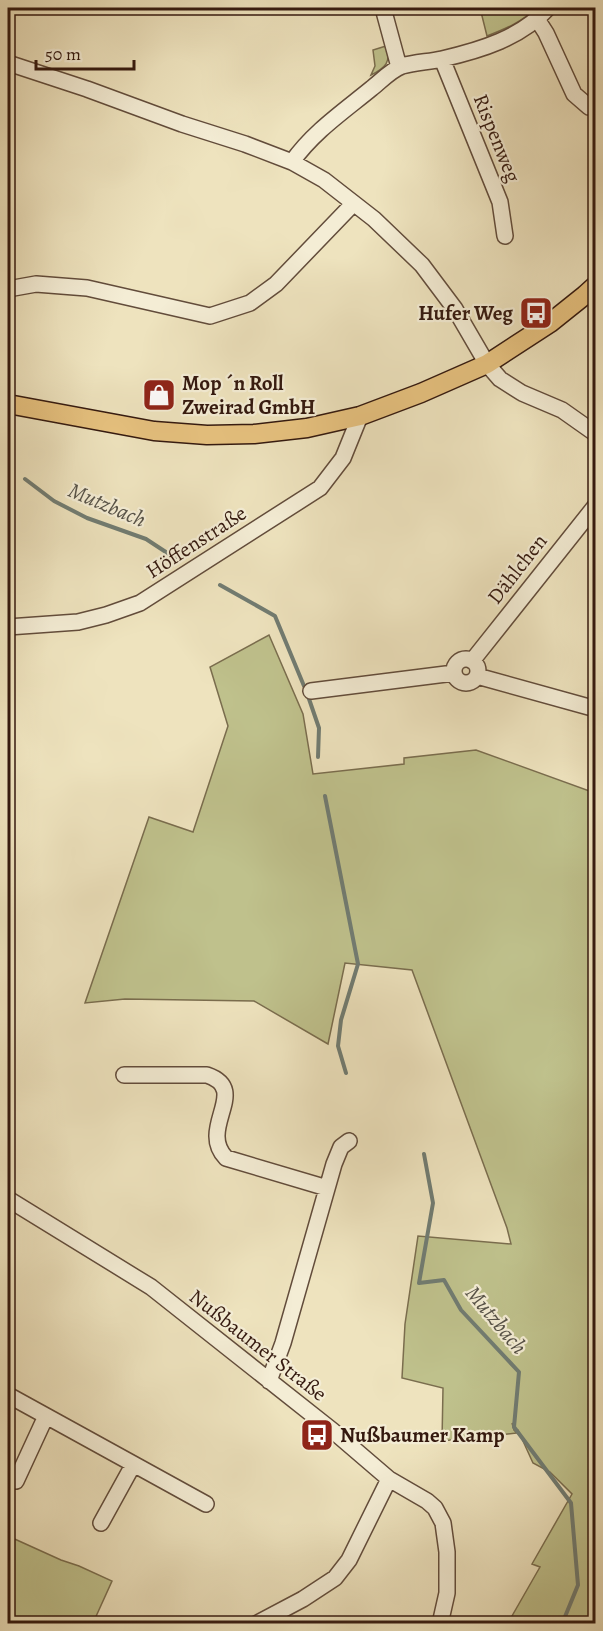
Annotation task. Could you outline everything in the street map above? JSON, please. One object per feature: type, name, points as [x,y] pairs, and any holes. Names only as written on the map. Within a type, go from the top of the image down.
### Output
[{"type":"main road","points":[[8,404],[154,431],[207,435],[254,434],[307,428],[360,416],[421,393],[487,364],[550,323],[596,285]]},
{"type":"street","points":[[383,8],[399,67]]},
{"type":"street","points":[[292,162],[317,133],[399,67],[420,61],[441,59],[496,43],[519,32],[542,13],[546,33],[574,94],[589,107]]},
{"type":"street","name":"Rispenweg","points":[[441,59],[500,202],[505,236]]},
{"type":"street","points":[[8,63],[245,144],[292,162],[324,180],[374,219],[422,265],[455,309],[487,364],[500,379],[511,387],[562,410],[596,434]]},
{"type":"street","points":[[8,289],[36,284],[87,288],[210,316],[250,303],[276,284],[353,204]]},
{"type":"street","name":"Höffenstraße","points":[[8,627],[78,622],[140,603],[320,488],[343,458],[360,416]]},
{"type":"street","name":"Dählchen","points":[[596,505],[472,660],[465,659],[458,662],[454,669],[458,680],[466,683],[474,681],[477,676],[596,709]]},
{"type":"street","points":[[472,660],[477,666],[477,676]]},
{"type":"street","name":"Dählchen","points":[[312,691],[454,673]]},
{"type":"street","points":[[124,1075],[207,1075],[213,1077],[219,1081],[225,1094],[216,1140],[226,1158],[327,1188]]},
{"type":"street","points":[[269,1381],[283,1343],[337,1155],[341,1147],[349,1141]]},
{"type":"street","name":"Nußbaumer Straße","points":[[8,1199],[151,1287],[333,1431],[389,1479],[435,1508],[443,1523],[447,1552],[448,1581],[440,1623]]},
{"type":"street","points":[[8,1395],[206,1504]]},
{"type":"street","points":[[16,1481],[46,1416]]},
{"type":"street","points":[[100,1522],[133,1464]]},
{"type":"street","points":[[256,1623],[303,1599],[335,1578],[349,1560],[389,1479]]},
{"type":"green space","points":[[480,8],[536,8],[507,28],[487,36]]},
{"type":"green space","points":[[386,46],[388,60],[386,64],[371,75],[375,66],[373,50]]},
{"type":"green space","points":[[269,635],[303,714],[313,774],[404,764],[404,758],[476,750],[595,793],[595,1623],[508,1623],[540,1567],[532,1564],[572,1494],[550,1472],[533,1463],[518,1430],[512,1423],[514,1430],[517,1433],[442,1441],[443,1388],[402,1378],[405,1324],[418,1236],[511,1244],[412,970],[345,963],[328,1044],[254,1001],[125,999],[85,1003],[149,817],[193,832],[228,726],[210,667]]},
{"type":"green space","points":[[8,1536],[112,1581],[93,1623],[8,1623]]},
{"type":"waterway","name":"Mutzbach","points":[[25,479],[54,501],[87,518],[146,539],[178,560]]},
{"type":"waterway","name":"Mutzbach","points":[[220,585],[275,616],[304,686]]},
{"type":"waterway","name":"Mutzbach","points":[[308,696],[319,728],[318,757]]},
{"type":"waterway","name":"Mutzbach","points":[[325,796],[358,964],[341,1020],[338,1046],[346,1073]]},
{"type":"waterway","name":"Mutzbach","points":[[424,1154],[433,1203],[419,1283],[444,1280],[461,1310],[519,1372],[514,1427],[571,1503],[578,1585],[562,1624]]},
{"type":"place","name":"Hufer Weg","points":[[536,313]]},
{"type":"place","name":"Mop ´n Roll Zweirad GmbH","points":[[159,395]]},
{"type":"place","name":"Nußbaumer Kamp","points":[[317,1435]]}]
